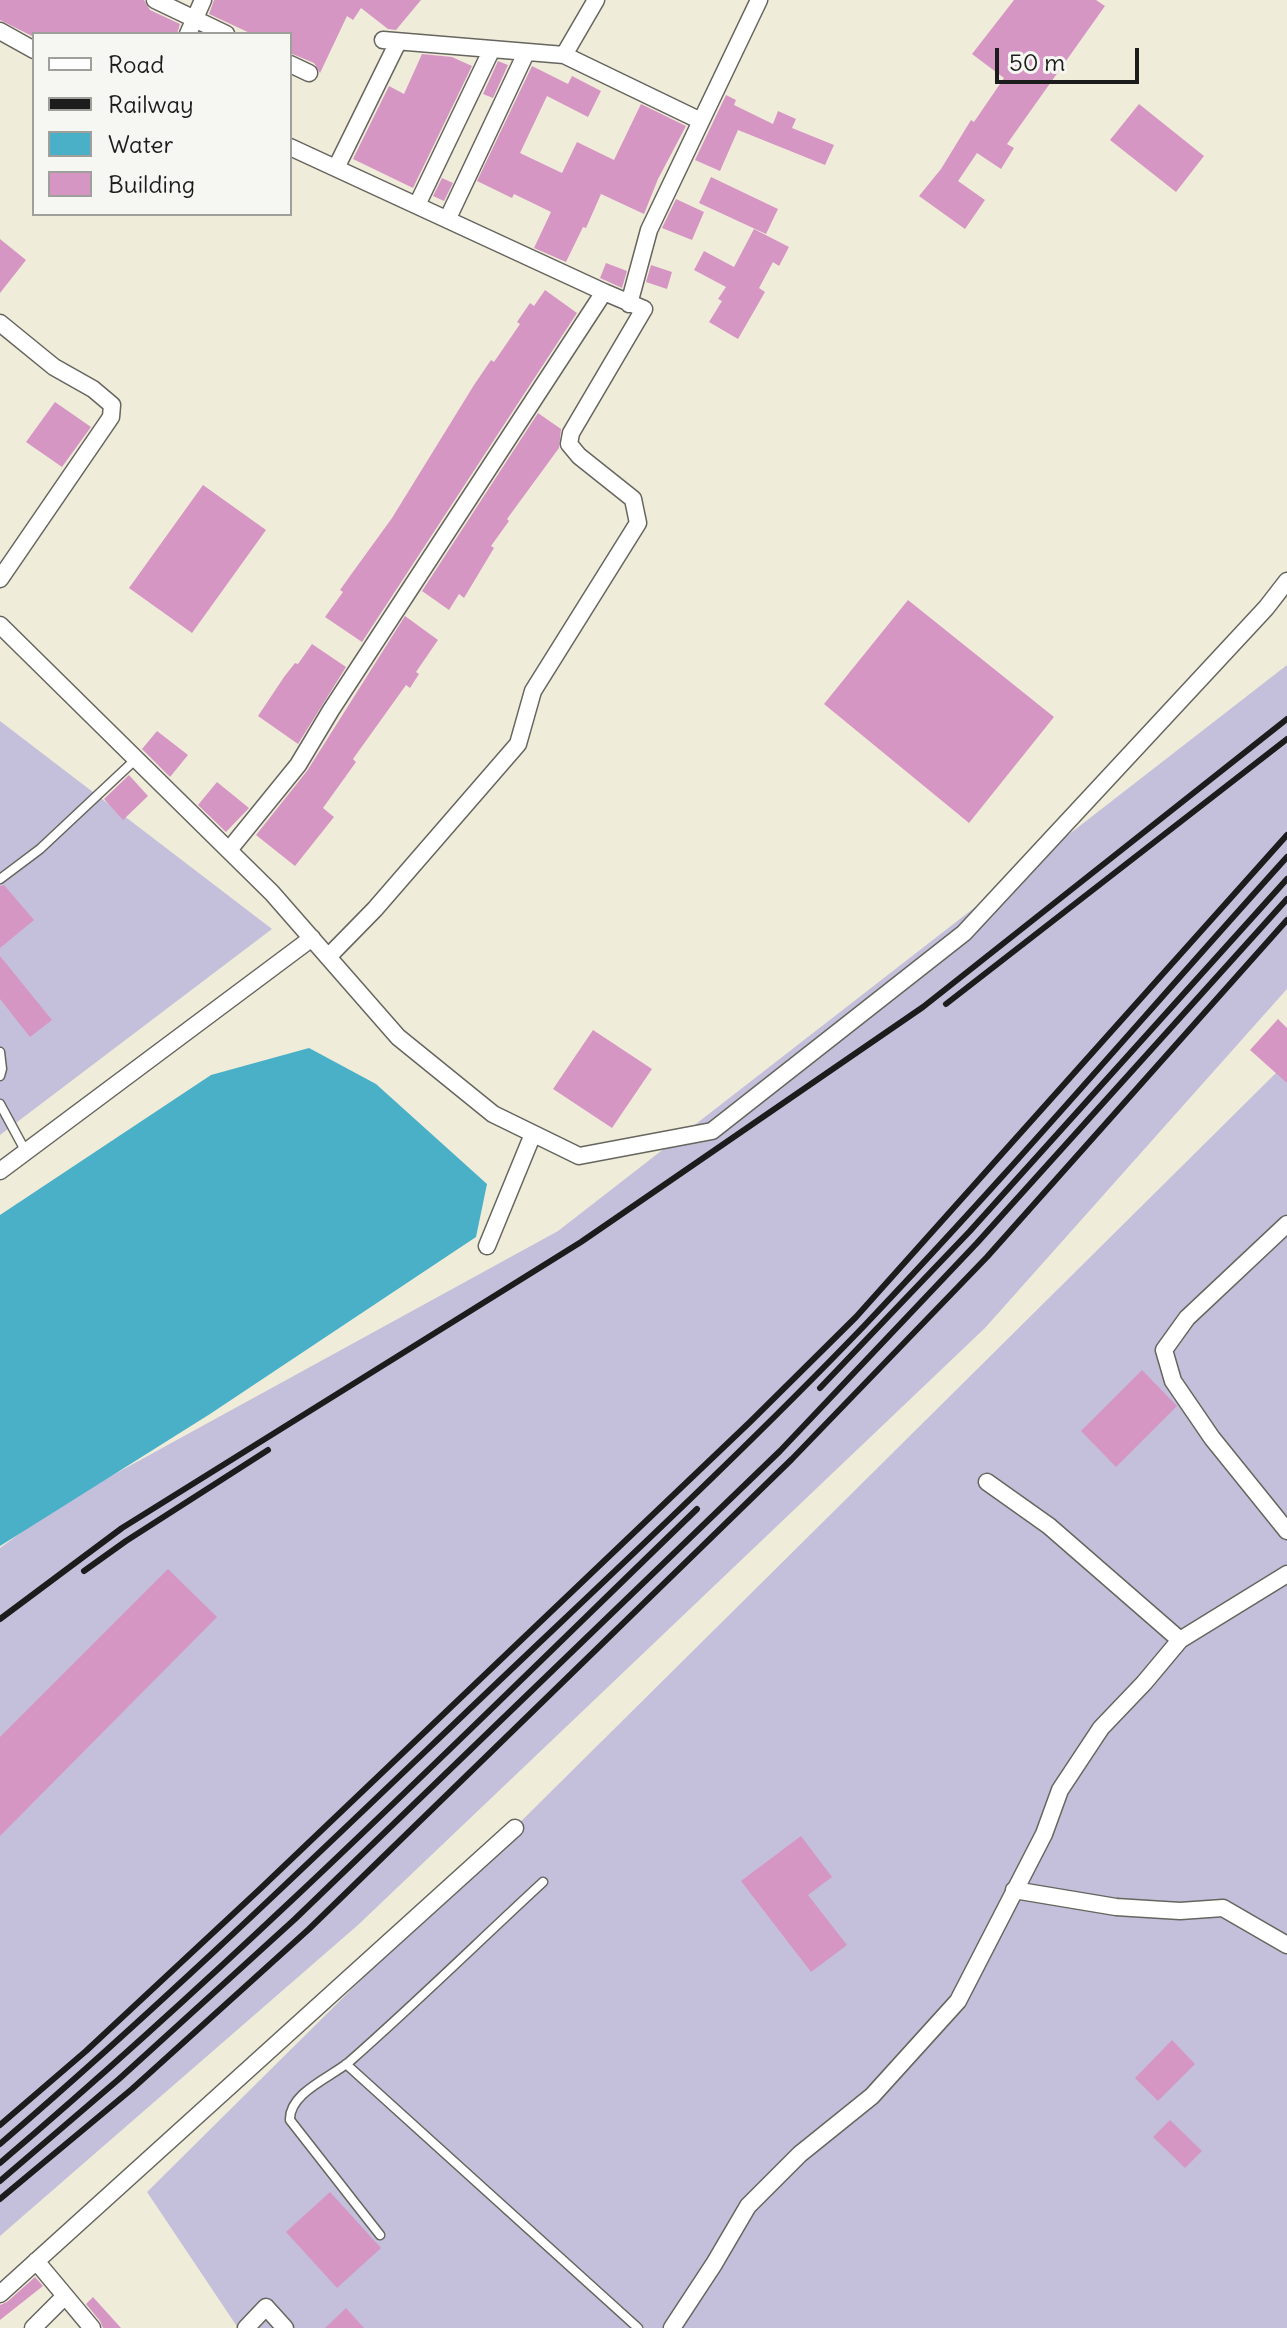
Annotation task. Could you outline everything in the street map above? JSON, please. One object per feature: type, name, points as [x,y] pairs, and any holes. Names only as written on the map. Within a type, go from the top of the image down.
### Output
[{"type":"street","points":[[155,0],[191,27],[216,32]]},
{"type":"street","points":[[191,27],[203,0]]},
{"type":"street","points":[[564,55],[596,0]]},
{"type":"street","points":[[629,304],[649,230],[759,0]]},
{"type":"street","points":[[0,31],[32,49]]},
{"type":"street","points":[[336,168],[390,41],[564,55],[701,121]]},
{"type":"street","points":[[417,205],[492,49]]},
{"type":"street","points":[[448,218],[526,53]]},
{"type":"street","points":[[292,65],[309,73]]},
{"type":"street","points":[[292,148],[644,309],[571,433],[569,444],[579,456],[633,499],[638,523],[533,691],[518,744],[375,909],[328,957]]},
{"type":"street","points":[[229,850],[298,765],[604,292]]},
{"type":"street","points":[[0,323],[54,367],[93,389],[112,405],[111,417],[0,579]]},
{"type":"street","points":[[0,625],[272,893],[398,1037],[493,1114],[579,1156],[712,1131],[964,933],[1287,581]]},
{"type":"street","points":[[0,1171],[312,938]]},
{"type":"street","points":[[487,1246],[533,1134]]},
{"type":"street","points":[[1287,1224],[1187,1318],[1164,1350],[1173,1381],[1212,1438],[1287,1531]]},
{"type":"street","points":[[987,1482],[1049,1526],[1180,1640]]},
{"type":"street","points":[[672,2328],[748,2206],[800,2154],[872,2096],[958,2001],[1044,1834],[1060,1790],[1101,1728],[1180,1640],[1287,1574]]},
{"type":"street","points":[[0,2294],[515,1828]]},
{"type":"street","points":[[1014,1890],[1116,1907],[1180,1911],[1223,1908],[1287,1945]]},
{"type":"street","points":[[36,2261],[92,2328]]},
{"type":"street","points":[[33,2328],[65,2296]]},
{"type":"street","points":[[246,2328],[266,2307],[285,2328]]},
{"type":"lane","points":[[0,879],[40,849],[136,759]]},
{"type":"lane","points":[[0,1052],[0,1076]]},
{"type":"lane","points":[[0,1104],[26,1152]]},
{"type":"lane","points":[[380,2235],[290,2120],[290,2110],[297,2100],[346,2064],[543,1882]]},
{"type":"lane","points":[[346,2064],[638,2328]]},
{"type":"shaded area","points":[[1287,665],[1287,989],[985,1328],[358,1925],[0,2236],[0,1548],[60,1504],[558,1231]]},
{"type":"shaded area","points":[[0,721],[272,929],[0,1135]]},
{"type":"shaded area","points":[[1287,1062],[1287,2328],[238,2328],[147,2192]]},
{"type":"water","points":[[309,1048],[376,1084],[487,1184],[476,1237],[210,1414],[0,1546],[0,1215],[211,1075]]},
{"type":"building","points":[[0,0],[144,0],[150,10],[180,24],[178,32],[32,32],[32,36],[0,20]]},
{"type":"building","points":[[214,0],[421,0],[396,30],[388,29],[361,8],[353,20],[347,16],[320,73],[314,63],[292,54],[292,32],[248,32],[209,14]]},
{"type":"building","points":[[1014,0],[1096,0],[1105,6],[1007,144],[1014,148],[1001,169],[977,153],[958,181],[985,200],[965,229],[919,196],[1004,78],[972,54]]},
{"type":"building","points":[[422,54],[452,57],[472,66],[413,188],[353,159],[389,86],[404,94]]},
{"type":"building","points":[[498,61],[508,65],[493,98],[483,94]]},
{"type":"building","points":[[532,66],[568,84],[572,76],[601,91],[588,117],[547,96],[520,153],[562,173],[577,142],[614,160],[641,104],[686,126],[658,179],[644,214],[601,194],[566,262],[534,248],[551,212],[477,181]]},
{"type":"building","points":[[726,95],[736,100],[734,105],[773,124],[778,111],[796,119],[792,128],[834,145],[825,165],[738,130],[720,171],[695,160]]},
{"type":"building","points":[[1139,104],[1204,156],[1176,192],[1110,140]]},
{"type":"building","points":[[711,177],[778,209],[766,234],[699,203]]},
{"type":"building","points":[[442,178],[453,183],[444,201],[433,196]]},
{"type":"building","points":[[676,199],[704,212],[692,240],[662,228]]},
{"type":"building","points":[[754,229],[789,247],[779,266],[773,262],[759,288],[765,292],[738,339],[709,322],[722,301],[718,299],[726,287],[694,270],[704,251],[734,267]]},
{"type":"building","points":[[0,239],[26,260],[0,293]]},
{"type":"building","points":[[606,263],[627,271],[622,288],[600,278]]},
{"type":"building","points":[[651,265],[672,272],[667,289],[646,282]]},
{"type":"building","points":[[545,290],[577,313],[362,642],[325,617],[343,592],[340,590],[392,518],[474,385],[520,324],[517,322],[530,303],[534,306]]},
{"type":"building","points":[[55,402],[91,427],[62,467],[26,442]]},
{"type":"building","points":[[538,413],[561,429],[559,448],[507,519],[509,521],[491,546],[494,548],[464,598],[459,594],[449,610],[422,591]]},
{"type":"building","points":[[203,485],[266,530],[192,633],[129,588]]},
{"type":"building","points":[[908,600],[1054,717],[969,823],[824,704]]},
{"type":"building","points":[[405,616],[438,640],[416,672],[419,674],[410,688],[406,685],[353,759],[356,762],[323,808],[334,817],[295,866],[256,835],[307,771]]},
{"type":"building","points":[[312,644],[346,667],[298,744],[258,716],[284,677]]},
{"type":"building","points":[[157,731],[188,755],[170,777],[142,749]]},
{"type":"building","points":[[129,775],[148,796],[123,820],[104,799]]},
{"type":"building","points":[[217,782],[249,808],[226,832],[198,805]]},
{"type":"building","points":[[4,885],[34,920],[0,948],[0,886]]},
{"type":"building","points":[[0,956],[52,1020],[30,1037],[0,999]]},
{"type":"building","points":[[1278,1019],[1287,1028],[1287,1083],[1250,1050]]},
{"type":"building","points":[[593,1030],[652,1069],[612,1128],[553,1089]]},
{"type":"building","points":[[1142,1370],[1177,1406],[1116,1467],[1081,1431]]},
{"type":"building","points":[[168,1569],[217,1617],[0,1836],[0,1737]]},
{"type":"building","points":[[801,1836],[832,1877],[808,1895],[847,1945],[811,1972],[741,1881]]},
{"type":"building","points":[[1172,2040],[1195,2064],[1158,2101],[1135,2078]]},
{"type":"building","points":[[1170,2120],[1202,2151],[1185,2168],[1153,2137]]},
{"type":"building","points":[[330,2192],[381,2248],[337,2288],[286,2232]]},
{"type":"building","points":[[35,2277],[43,2286],[0,2320],[0,2305]]},
{"type":"building","points":[[93,2297],[121,2328],[103,2328],[86,2304]]},
{"type":"building","points":[[346,2308],[364,2328],[325,2328]]},
{"type":"railway","points":[[0,1619],[122,1528],[581,1242],[923,1007],[1287,719]]},
{"type":"railway","points":[[946,1004],[1287,739]]},
{"type":"railway","points":[[0,2125],[86,2051],[260,1889],[856,1317],[1287,835]]},
{"type":"railway","points":[[0,2144],[122,2037],[241,1926],[769,1422],[971,1211],[1287,857]]},
{"type":"railway","points":[[820,1388],[970,1231],[1287,879]]},
{"type":"railway","points":[[0,2181],[119,2079],[295,1919],[780,1451],[977,1243],[1287,899]]},
{"type":"railway","points":[[0,2199],[132,2089],[309,1929],[792,1459],[987,1257],[1287,920]]},
{"type":"railway","points":[[84,1571],[268,1450]]},
{"type":"railway","points":[[0,2163],[267,1924],[697,1509]]}]
